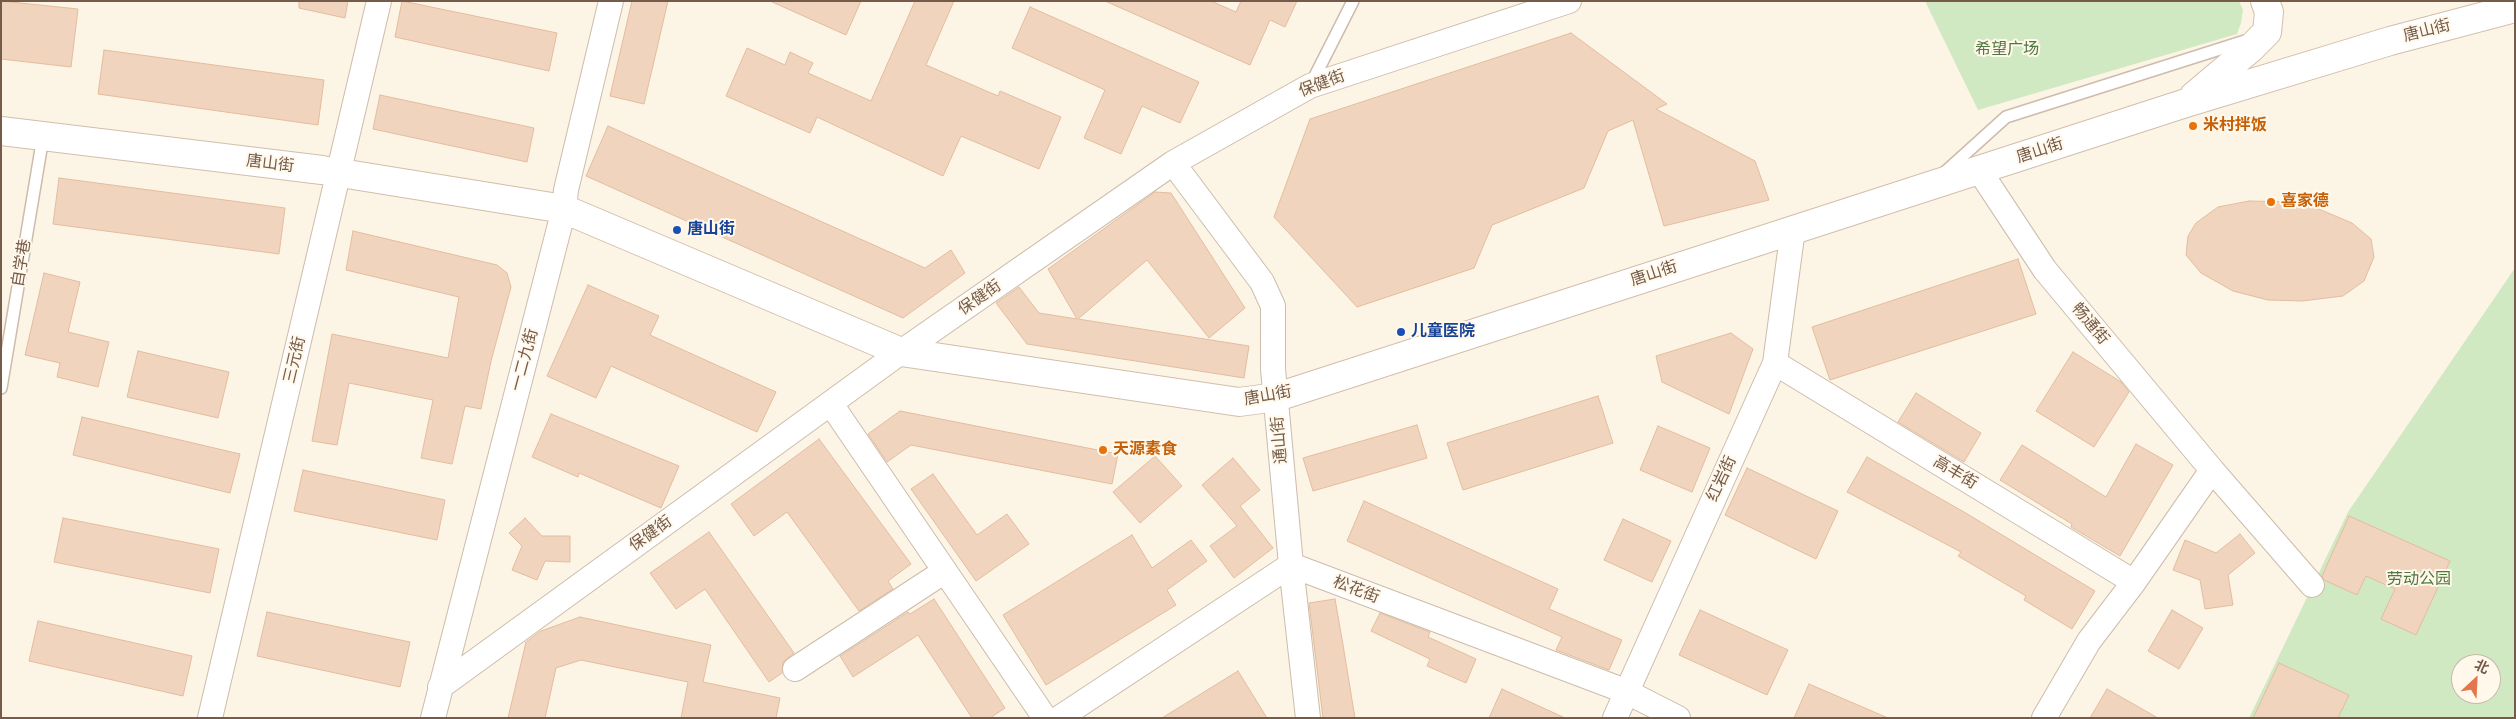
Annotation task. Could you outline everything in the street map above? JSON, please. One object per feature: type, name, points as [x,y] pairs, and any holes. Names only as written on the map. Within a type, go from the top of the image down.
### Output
[{"type":"main road","points":[[2186,103],[2267,32],[2269,12],[2265,1]]},
{"type":"main road","name":"唐山街","points":[[1,131],[340,174],[564,210],[901,352],[1239,402],[1277,397],[2186,103],[2390,41],[2515,8]]},
{"type":"street","name":"三元街","points":[[210,718],[340,174],[379,1]]},
{"type":"street","name":"一二九街","points":[[433,718],[564,210],[566,190],[611,1]]},
{"type":"street","name":"保健街","points":[[440,687],[901,352],[1173,163],[1310,86],[1569,1]]},
{"type":"street","name":"通山街","points":[[1173,163],[1262,282],[1273,306],[1273,369],[1291,565],[1308,718]]},
{"type":"street","name":"畅通街","points":[[1979,170],[2045,270],[2212,470],[2312,585]]},
{"type":"street","name":"红岩街","points":[[1615,718],[1625,691],[1775,363],[1792,229]]},
{"type":"street","name":"高丰街","points":[[1775,363],[2134,582]]},
{"type":"street","points":[[831,404],[1045,718]]},
{"type":"street","points":[[2044,718],[2089,641],[2134,582],[2212,470]]},
{"type":"street","points":[[1059,718],[1291,565]]},
{"type":"street","name":"松花街","points":[[1291,565],[1625,691],[1678,718]]},
{"type":"street","points":[[795,669],[945,571]]},
{"type":"lane","points":[[1310,86],[1353,1]]},
{"type":"lane","points":[[1931,185],[2006,117],[2235,45],[2267,32]]},
{"type":"lane","name":"自学巷","points":[[1,388],[43,137]]},
{"type":"green space","name":"希望广场","points":[[1925,1],[2239,1],[2243,10],[2237,34],[1978,110]]},
{"type":"green space","name":"劳动公园","points":[[2515,268],[2515,718],[2249,718],[2348,512]]},
{"type":"building","points":[[1,1],[78,9],[71,67],[1,59]]},
{"type":"building","points":[[299,1],[348,1],[345,18],[299,8]]},
{"type":"building","points":[[402,1],[557,33],[549,71],[395,37]]},
{"type":"building","points":[[632,1],[668,1],[644,104],[610,96]]},
{"type":"building","points":[[770,1],[861,1],[846,35]]},
{"type":"building","points":[[915,1],[954,1],[926,65],[998,96],[1000,91],[1061,117],[1039,169],[961,136],[943,176],[817,117],[810,133],[726,96],[747,48],[785,65],[790,52],[813,63],[808,73],[871,101]]},
{"type":"building","points":[[1105,1],[1211,1],[1236,12],[1241,1],[1297,1],[1285,27],[1270,20],[1250,65]]},
{"type":"building","points":[[1030,7],[1199,82],[1180,123],[1142,106],[1121,154],[1084,138],[1105,90],[1012,48]]},
{"type":"building","points":[[1571,33],[1667,104],[1656,109],[1755,161],[1769,200],[1664,226],[1633,120],[1608,131],[1584,188],[1492,225],[1474,268],[1357,307],[1274,217],[1310,119]]},
{"type":"building","points":[[104,50],[324,80],[318,125],[98,94]]},
{"type":"building","points":[[380,95],[534,128],[527,162],[373,129]]},
{"type":"building","points":[[608,126],[925,268],[951,250],[965,273],[903,318],[586,176]]},
{"type":"building","points":[[59,178],[285,208],[279,254],[53,224]]},
{"type":"building","points":[[1155,192],[1171,193],[1245,308],[1209,338],[1147,260],[1078,319],[1249,346],[1244,378],[1027,344],[996,303],[1019,287],[1039,313],[1077,319],[1048,269]]},
{"type":"building","points":[[2249,201],[2293,202],[2314,207],[2352,223],[2371,239],[2374,257],[2364,281],[2343,296],[2302,301],[2268,300],[2233,291],[2201,273],[2186,255],[2188,236],[2196,223],[2218,207]]},
{"type":"building","points":[[353,231],[497,265],[507,273],[511,287],[491,361],[481,409],[465,406],[452,464],[421,458],[433,400],[349,383],[337,445],[312,441],[332,334],[448,358],[459,297],[346,270]]},
{"type":"building","points":[[2018,259],[2036,314],[1830,380],[1812,327]]},
{"type":"building","points":[[44,273],[80,282],[68,332],[109,342],[98,387],[57,377],[60,363],[25,355]]},
{"type":"building","points":[[588,285],[659,316],[650,335],[776,392],[757,432],[611,366],[596,398],[547,376]]},
{"type":"building","points":[[1731,333],[1753,349],[1729,414],[1662,382],[1656,356]]},
{"type":"building","points":[[138,351],[229,372],[218,418],[127,397]]},
{"type":"building","points":[[2073,352],[2121,382],[2129,392],[2094,447],[2036,411]]},
{"type":"building","points":[[1916,393],[1981,433],[1964,462],[1898,422]]},
{"type":"building","points":[[1598,396],[1613,443],[1463,490],[1447,443]]},
{"type":"building","points":[[900,411],[1118,454],[1112,484],[911,445],[887,462],[868,434]]},
{"type":"building","points":[[551,414],[679,466],[661,508],[579,473],[578,477],[532,457]]},
{"type":"building","points":[[82,417],[240,454],[230,493],[73,455]]},
{"type":"building","points":[[1417,425],[1427,458],[1313,491],[1303,458]]},
{"type":"building","points":[[1658,426],[1710,448],[1692,492],[1640,470]]},
{"type":"building","points":[[819,439],[911,564],[888,581],[893,589],[859,611],[787,512],[754,536],[731,504]]},
{"type":"building","points":[[2136,444],[2173,465],[2120,556],[2071,527],[2072,524],[2000,480],[2022,445],[2106,497]]},
{"type":"building","points":[[1155,456],[1182,486],[1140,523],[1113,492]]},
{"type":"building","points":[[1867,457],[1964,512],[2095,591],[2072,629],[2024,600],[2026,596],[1958,556],[1961,552],[1847,492]]},
{"type":"building","points":[[1233,458],[1260,490],[1240,506],[1273,548],[1234,578],[1210,546],[1237,526],[1202,485]]},
{"type":"building","points":[[1747,468],[1838,511],[1816,559],[1725,515]]},
{"type":"building","points":[[303,470],[445,500],[437,540],[294,511]]},
{"type":"building","points":[[933,474],[977,535],[1007,514],[1029,544],[976,581],[911,489]]},
{"type":"building","points":[[1364,501],[1558,589],[1549,609],[1622,640],[1609,670],[1556,650],[1562,637],[1347,541]]},
{"type":"building","points":[[2349,516],[2450,561],[2416,635],[2381,619],[2395,589],[2366,576],[2357,595],[2324,580],[2322,576]]},
{"type":"building","points":[[63,518],[219,549],[210,593],[54,562]]},
{"type":"building","points":[[525,518],[542,536],[570,536],[570,562],[545,561],[537,580],[512,570],[522,546],[509,533]]},
{"type":"building","points":[[1623,519],[1671,541],[1652,582],[1604,560]]},
{"type":"building","points":[[709,532],[794,653],[783,662],[782,673],[769,682],[705,589],[676,609],[650,573]]},
{"type":"building","points":[[2240,534],[2255,553],[2228,575],[2233,605],[2205,609],[2200,580],[2173,570],[2185,540],[2216,553]]},
{"type":"building","points":[[1132,535],[1152,568],[1191,540],[1207,561],[1167,590],[1176,605],[1046,685],[1003,615]]},
{"type":"building","points":[[934,599],[1005,708],[990,718],[972,718],[918,635],[853,677],[840,656],[908,612],[910,614]]},
{"type":"building","points":[[1335,599],[1355,718],[1323,718],[1309,603]]},
{"type":"building","points":[[1700,610],[1788,650],[1767,695],[1679,655]]},
{"type":"building","points":[[2172,610],[2203,628],[2179,669],[2148,651]]},
{"type":"building","points":[[267,612],[410,642],[400,687],[257,656]]},
{"type":"building","points":[[1380,613],[1430,632],[1428,637],[1476,659],[1466,683],[1427,666],[1430,659],[1371,631]]},
{"type":"building","points":[[580,617],[711,645],[703,682],[780,698],[776,718],[681,718],[688,682],[581,660],[556,668],[545,718],[508,718],[526,642],[541,631]]},
{"type":"building","points":[[38,621],[192,656],[183,696],[29,661]]},
{"type":"building","points":[[2279,663],[2349,695],[2338,718],[2253,718]]},
{"type":"building","points":[[1238,671],[1267,718],[1162,718]]},
{"type":"building","points":[[1809,684],[1888,718],[1794,718]]},
{"type":"building","points":[[1502,689],[1565,718],[1489,718]]},
{"type":"building","points":[[2107,689],[2158,718],[2090,718]]},
{"type":"place","name":"米村拌饭","points":[[2193,126]]},
{"type":"place","name":"喜家德","points":[[2271,202]]},
{"type":"place","name":"唐山街","points":[[677,230]]},
{"type":"place","name":"儿童医院","points":[[1401,332]]},
{"type":"place","name":"天源素食","points":[[1103,450]]}]
